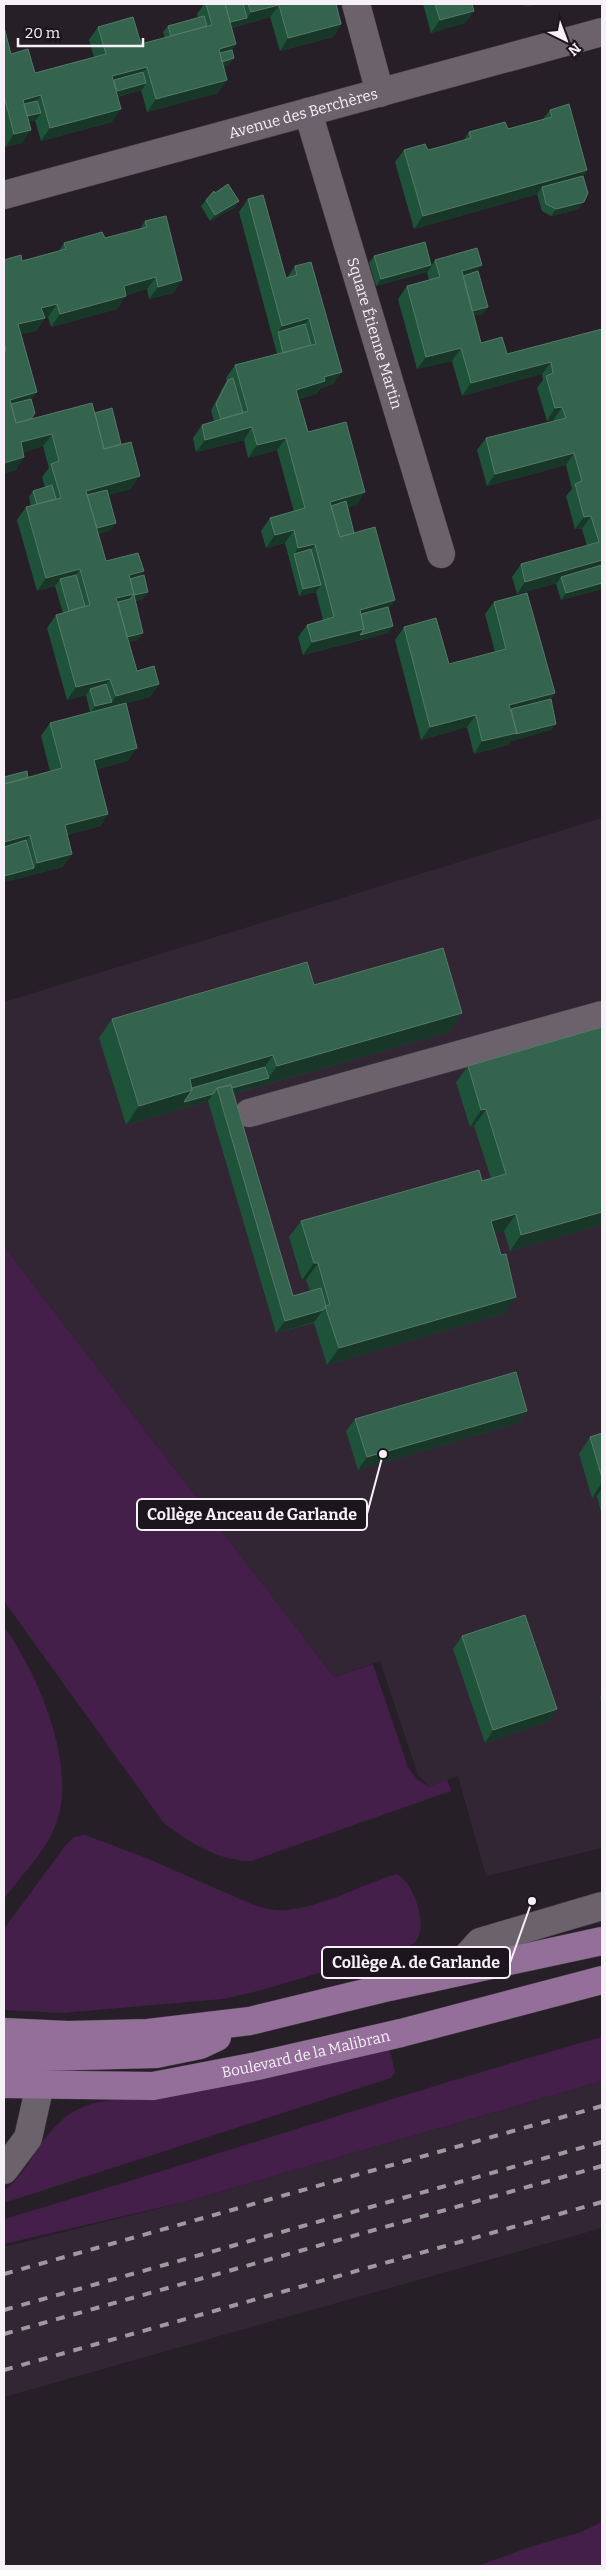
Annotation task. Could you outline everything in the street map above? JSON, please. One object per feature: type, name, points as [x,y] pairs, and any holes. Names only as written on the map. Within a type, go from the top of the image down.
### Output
[{"type":"main road","points":[[13,2045],[156,2054],[200,2045],[250,2021],[452,1973],[602,1941]]},
{"type":"main road","name":"Boulevard de la Malibran","points":[[4,2084],[163,2084],[257,2066],[401,2033],[602,1980]]},
{"type":"main road","points":[[13,2045],[40,2085]]},
{"type":"street","points":[[356,4],[380,93]]},
{"type":"street","name":"Avenue des Berchères","points":[[4,195],[602,32]]},
{"type":"street","name":"Square Étienne Martin","points":[[308,112],[441,554]]},
{"type":"street","points":[[250,1113],[602,1015]]},
{"type":"street","points":[[452,1973],[480,1942],[602,1906]]},
{"type":"street","points":[[4,2170],[28,2138],[40,2085]]},
{"type":"shaded area","points":[[602,818],[602,1848],[486,1876],[458,1776],[429,1787],[418,1775],[380,1661],[334,1677],[4,1246],[4,1002]]},
{"type":"shaded area","points":[[4,1246],[334,1677],[373,1664],[408,1767],[417,1779],[429,1787],[447,1779],[451,1791],[251,1861],[227,1858],[215,1854],[183,1837],[163,1822],[4,1601]]},
{"type":"shaded area","points":[[4,1627],[30,1669],[41,1694],[51,1721],[62,1776],[61,1801],[52,1834],[40,1854],[4,1899]]},
{"type":"shaded area","points":[[85,1835],[144,1857],[254,1905],[273,1910],[313,1905],[396,1874],[408,1885],[417,1904],[421,1925],[420,1934],[415,1942],[406,1947],[262,1990],[223,1999],[62,2013],[4,2010],[4,1929],[65,1846],[74,1837]]},
{"type":"shaded area","points":[[602,2037],[602,2081],[184,2202],[4,2244],[4,2219],[527,2058]]},
{"type":"shaded area","points":[[390,2050],[395,2073],[391,2078],[4,2203],[4,2191],[23,2172],[52,2130],[73,2112],[85,2106],[130,2098],[192,2093]]},
{"type":"shaded area","points":[[602,2081],[602,2228],[4,2397],[4,2247],[184,2202]]},
{"type":"shaded area","points":[[602,2522],[602,2566],[477,2566],[533,2546],[581,2532]]},
{"type":"building","points":[[206,4],[225,4],[236,44],[219,49],[227,80],[156,99],[147,67],[112,76],[121,109],[50,128],[41,95],[23,100],[31,130],[14,134],[4,96],[4,27],[11,54],[28,49],[35,73],[106,54],[98,27],[133,17],[141,44],[212,25]]},
{"type":"building","points":[[225,4],[243,4],[247,18],[230,22]]},
{"type":"building","points":[[248,4],[336,4],[341,24],[288,38],[279,5],[251,12]]},
{"type":"building","points":[[435,4],[472,4],[474,11],[440,20]]},
{"type":"building","points":[[204,16],[207,26],[171,36],[168,26]]},
{"type":"building","points":[[232,50],[234,58],[222,62],[220,53]]},
{"type":"building","points":[[143,72],[146,83],[117,91],[114,80]]},
{"type":"building","points":[[37,101],[41,113],[27,116],[24,104]]},
{"type":"building","points":[[569,104],[587,170],[423,216],[404,150],[425,144],[428,150],[447,145],[471,138],[469,132],[505,122],[508,129],[552,117],[550,110]]},
{"type":"building","points":[[583,176],[588,193],[584,202],[556,209],[546,204],[542,187]]},
{"type":"building","points":[[228,184],[239,201],[215,215],[206,200],[214,191],[215,193]]},
{"type":"building","points":[[263,195],[286,278],[297,275],[295,266],[311,262],[342,372],[324,377],[325,381],[296,390],[308,432],[346,422],[365,492],[330,502],[340,537],[375,527],[395,600],[360,610],[364,629],[312,642],[307,625],[334,617],[315,544],[298,548],[294,530],[275,535],[270,518],[305,508],[286,438],[257,445],[252,427],[205,440],[202,425],[248,411],[235,365],[316,344],[309,318],[282,326],[248,199]]},
{"type":"building","points":[[166,216],[182,280],[158,287],[156,277],[124,286],[126,296],[60,314],[57,304],[41,308],[45,318],[18,324],[37,392],[10,400],[16,423],[92,403],[104,449],[131,442],[140,476],[86,491],[106,561],[138,553],[144,571],[129,575],[134,594],[116,598],[137,671],[154,666],[159,684],[116,696],[110,679],[76,687],[56,615],[90,605],[80,569],[46,578],[26,507],[61,498],[51,464],[59,461],[52,434],[21,442],[24,457],[4,463],[4,351],[6,351],[4,341],[4,260],[21,255],[22,261],[66,249],[64,243],[102,232],[105,238],[147,227],[145,221]]},
{"type":"building","points":[[425,242],[431,265],[381,279],[374,256]]},
{"type":"building","points":[[477,248],[482,265],[462,271],[481,343],[502,337],[507,354],[602,329],[602,560],[525,582],[521,564],[599,542],[591,516],[584,517],[575,484],[582,481],[574,453],[495,474],[486,438],[566,418],[562,407],[555,408],[546,376],[553,373],[551,362],[471,383],[461,348],[426,357],[407,286],[440,277],[435,260]]},
{"type":"building","points":[[478,271],[488,307],[472,311],[463,276]]},
{"type":"building","points":[[305,324],[311,345],[283,353],[278,332]]},
{"type":"building","points":[[233,378],[243,413],[221,419],[216,404],[228,380]]},
{"type":"building","points":[[31,399],[35,413],[31,419],[16,423],[11,404]]},
{"type":"building","points":[[112,408],[121,444],[104,449],[95,413]]},
{"type":"building","points":[[52,485],[56,499],[37,504],[33,491]]},
{"type":"building","points":[[107,490],[116,523],[97,528],[87,495]]},
{"type":"building","points":[[346,501],[354,533],[340,537],[331,506]]},
{"type":"building","points":[[311,549],[321,585],[303,589],[294,554]]},
{"type":"building","points":[[602,565],[602,583],[566,593],[561,577]]},
{"type":"building","points":[[76,575],[85,606],[69,611],[60,579]]},
{"type":"building","points":[[144,575],[148,592],[134,595],[143,633],[127,637],[118,602],[130,599],[134,594],[130,579]]},
{"type":"building","points":[[527,593],[555,693],[509,705],[517,733],[482,741],[476,715],[430,727],[404,627],[436,618],[449,664],[506,649],[494,602]]},
{"type":"building","points":[[388,607],[393,626],[360,635],[364,629],[361,614]]},
{"type":"building","points":[[106,684],[112,702],[95,706],[90,689]]},
{"type":"building","points":[[551,699],[556,724],[516,734],[511,709]]},
{"type":"building","points":[[126,703],[137,748],[94,760],[108,814],[65,825],[72,854],[37,863],[30,835],[4,842],[4,784],[62,768],[50,723]]},
{"type":"building","points":[[27,771],[28,778],[4,784],[4,777]]},
{"type":"building","points":[[26,840],[34,868],[4,876],[4,847]]},
{"type":"building","points":[[443,948],[462,1013],[277,1066],[273,1055],[190,1079],[192,1090],[139,1106],[112,1019],[307,962],[314,985]]},
{"type":"building","points":[[602,1027],[602,1212],[521,1235],[516,1214],[491,1221],[501,1255],[506,1254],[516,1297],[339,1348],[325,1306],[330,1305],[318,1263],[314,1263],[301,1221],[479,1170],[482,1181],[506,1174],[486,1109],[481,1110],[468,1066]]},
{"type":"building","points":[[265,1067],[269,1078],[232,1088],[231,1085],[217,1088],[213,1094],[184,1102],[192,1088]]},
{"type":"building","points":[[231,1085],[293,1296],[321,1288],[326,1306],[323,1310],[285,1321],[217,1088]]},
{"type":"building","points":[[516,1372],[527,1411],[367,1457],[355,1419]]},
{"type":"building","points":[[602,1433],[602,1478],[590,1437]]},
{"type":"building","points":[[525,1615],[557,1709],[493,1730],[462,1636]]},
{"type":"railway","points":[[4,2274],[602,2106]]},
{"type":"railway","points":[[4,2310],[602,2142]]},
{"type":"railway","points":[[4,2334],[602,2166]]},
{"type":"railway","points":[[4,2370],[602,2202]]},
{"type":"place","name":"Collège Anceau de Garlande","points":[[383,1454]]},
{"type":"place","name":"Collège A. de Garlande","points":[[532,1901]]}]
